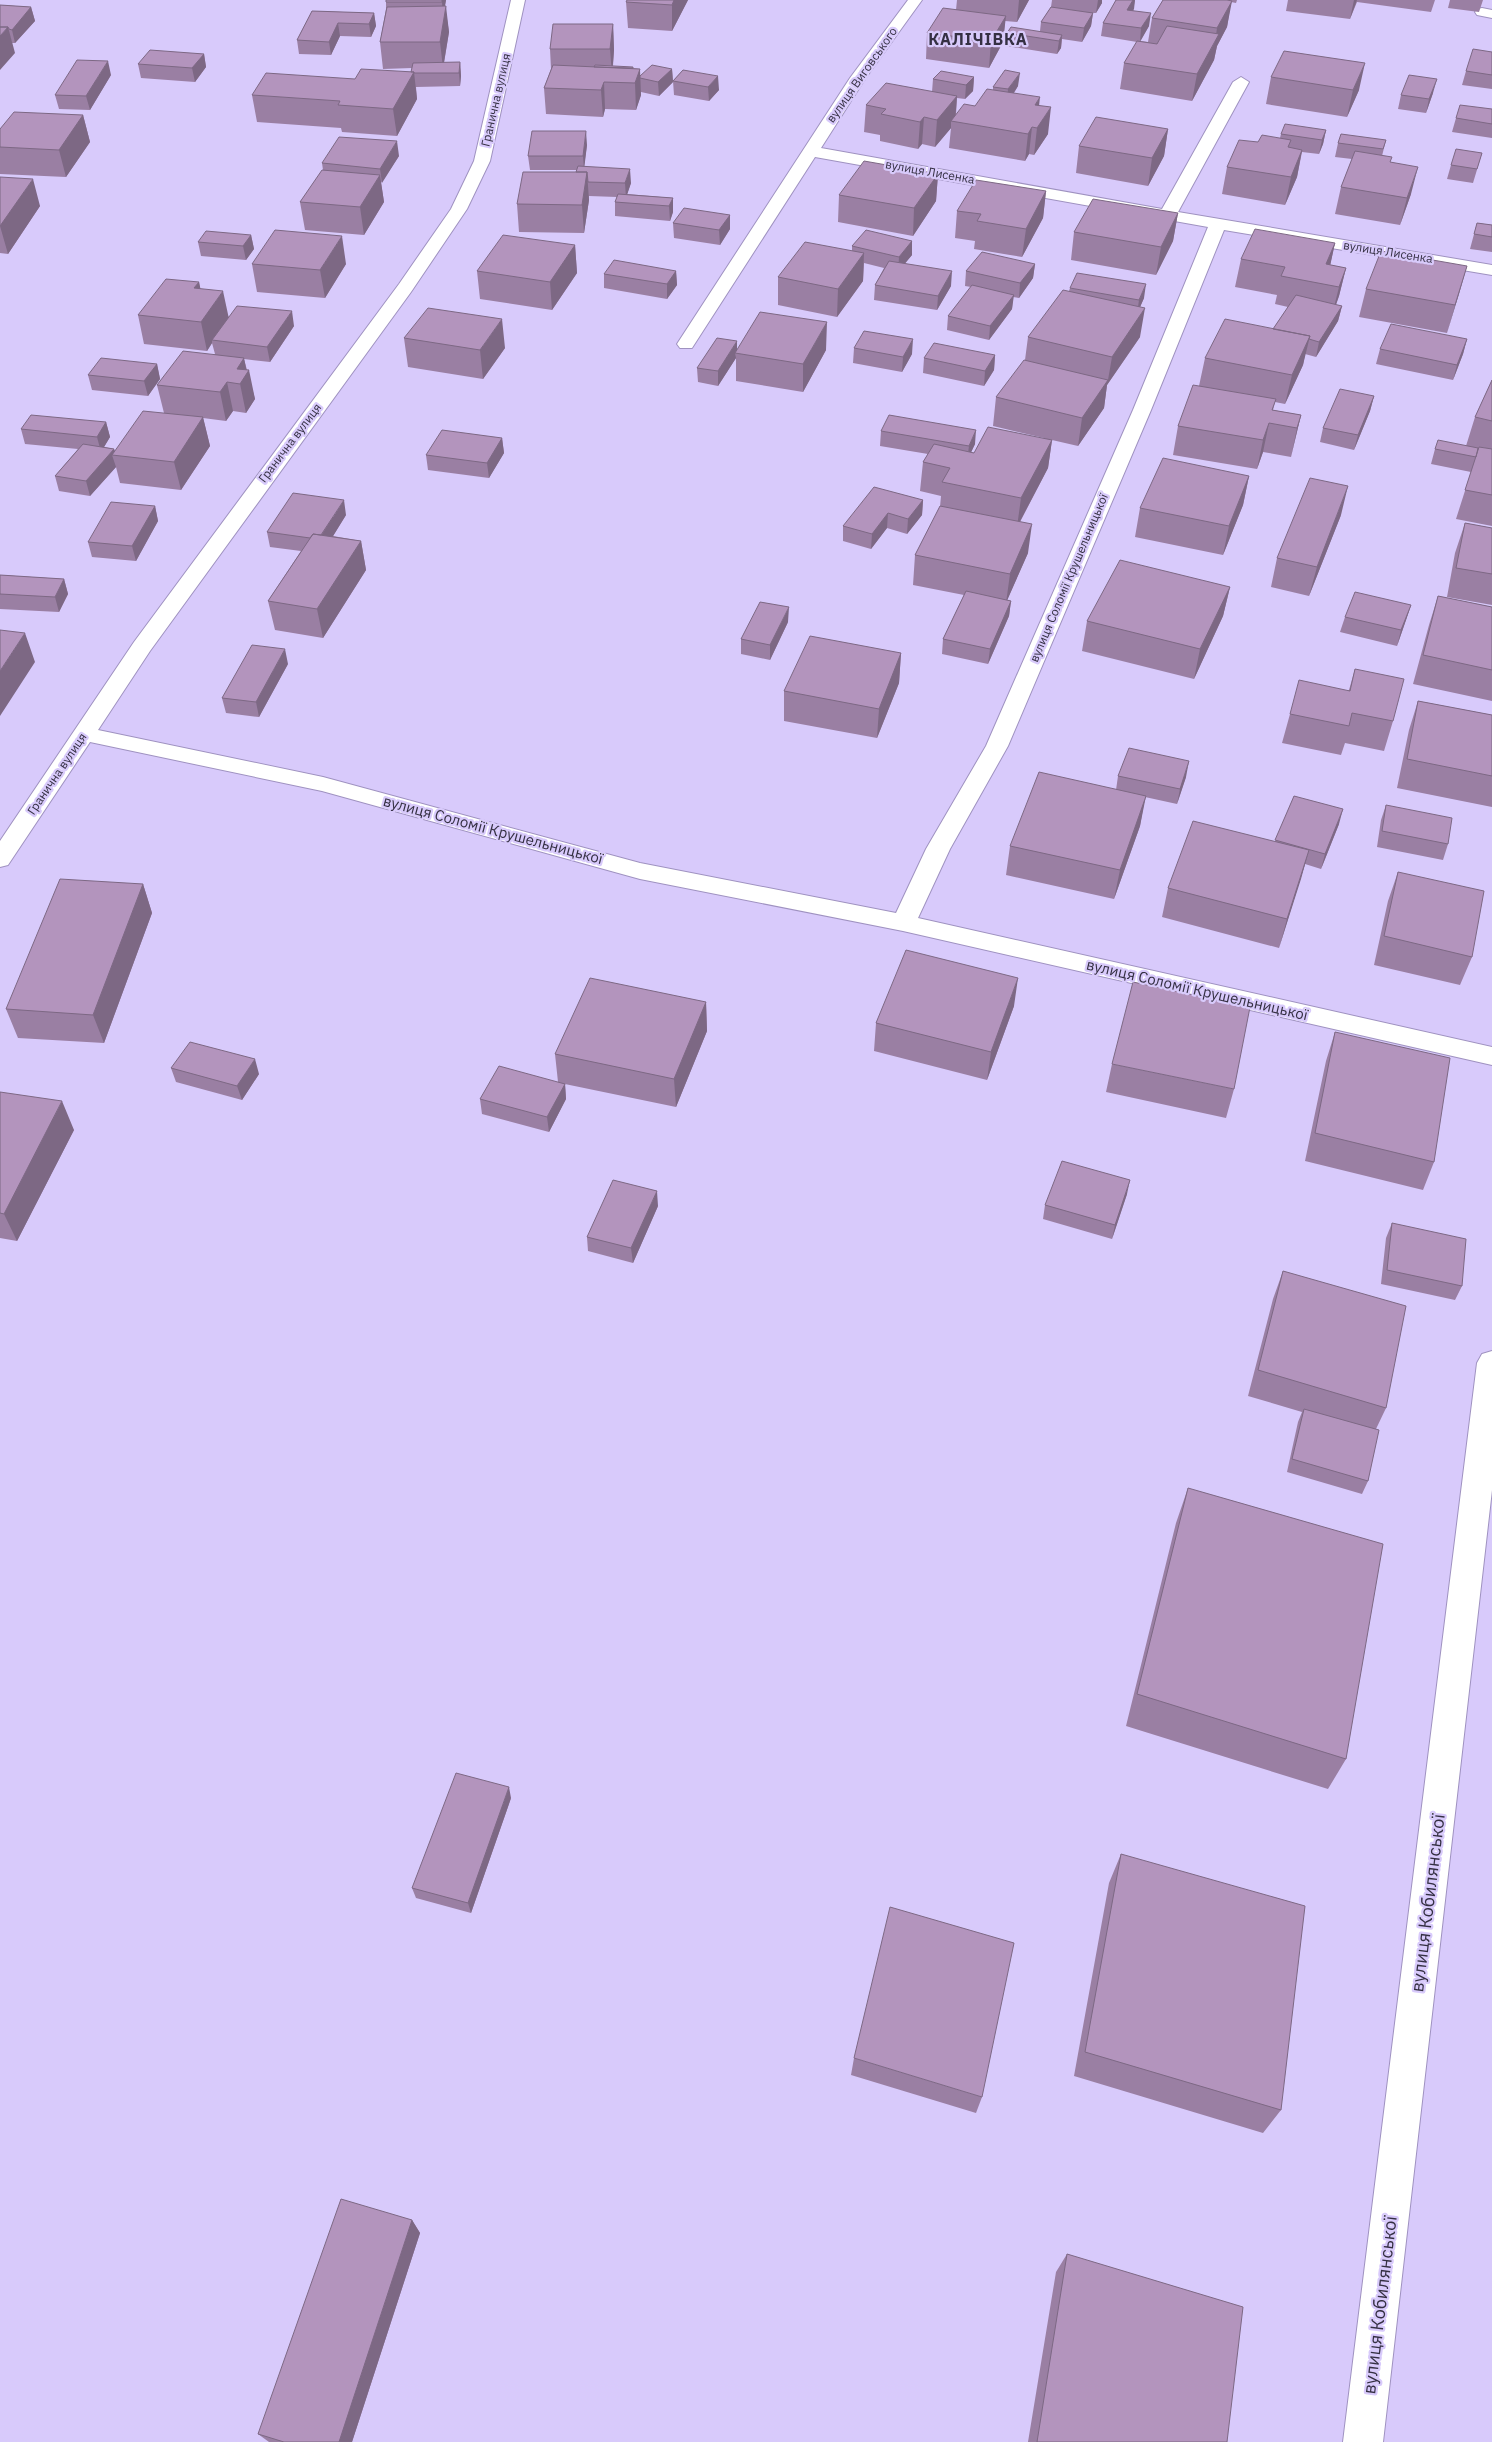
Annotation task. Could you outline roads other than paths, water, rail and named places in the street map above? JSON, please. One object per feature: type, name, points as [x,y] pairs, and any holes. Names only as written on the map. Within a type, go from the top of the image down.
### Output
[{"type":"street","name":"Гранична вулиця","points":[[0,858],[163,616],[405,288],[459,209],[482,161],[518,0]]},
{"type":"street","name":"вулиця Виговського","points":[[686,344],[858,78],[914,0]]},
{"type":"street","points":[[1168,214],[1241,82]]},
{"type":"street","name":"вулиця Лисенка","points":[[810,151],[1218,224],[1492,270]]},
{"type":"street","name":"вулиця Соломії Крушельницької","points":[[903,923],[938,849],[997,746],[1142,410],[1218,224]]},
{"type":"street","name":"вулиця Соломії Крушельницької","points":[[84,734],[207,758],[322,784],[640,871],[903,923],[1492,1056]]},
{"type":"street","name":"вулиця Кобилянської","points":[[1364,2442],[1492,1363]]},
{"type":"district","name":"КАЛІЧІВКА","points":[[978,39]]}]
